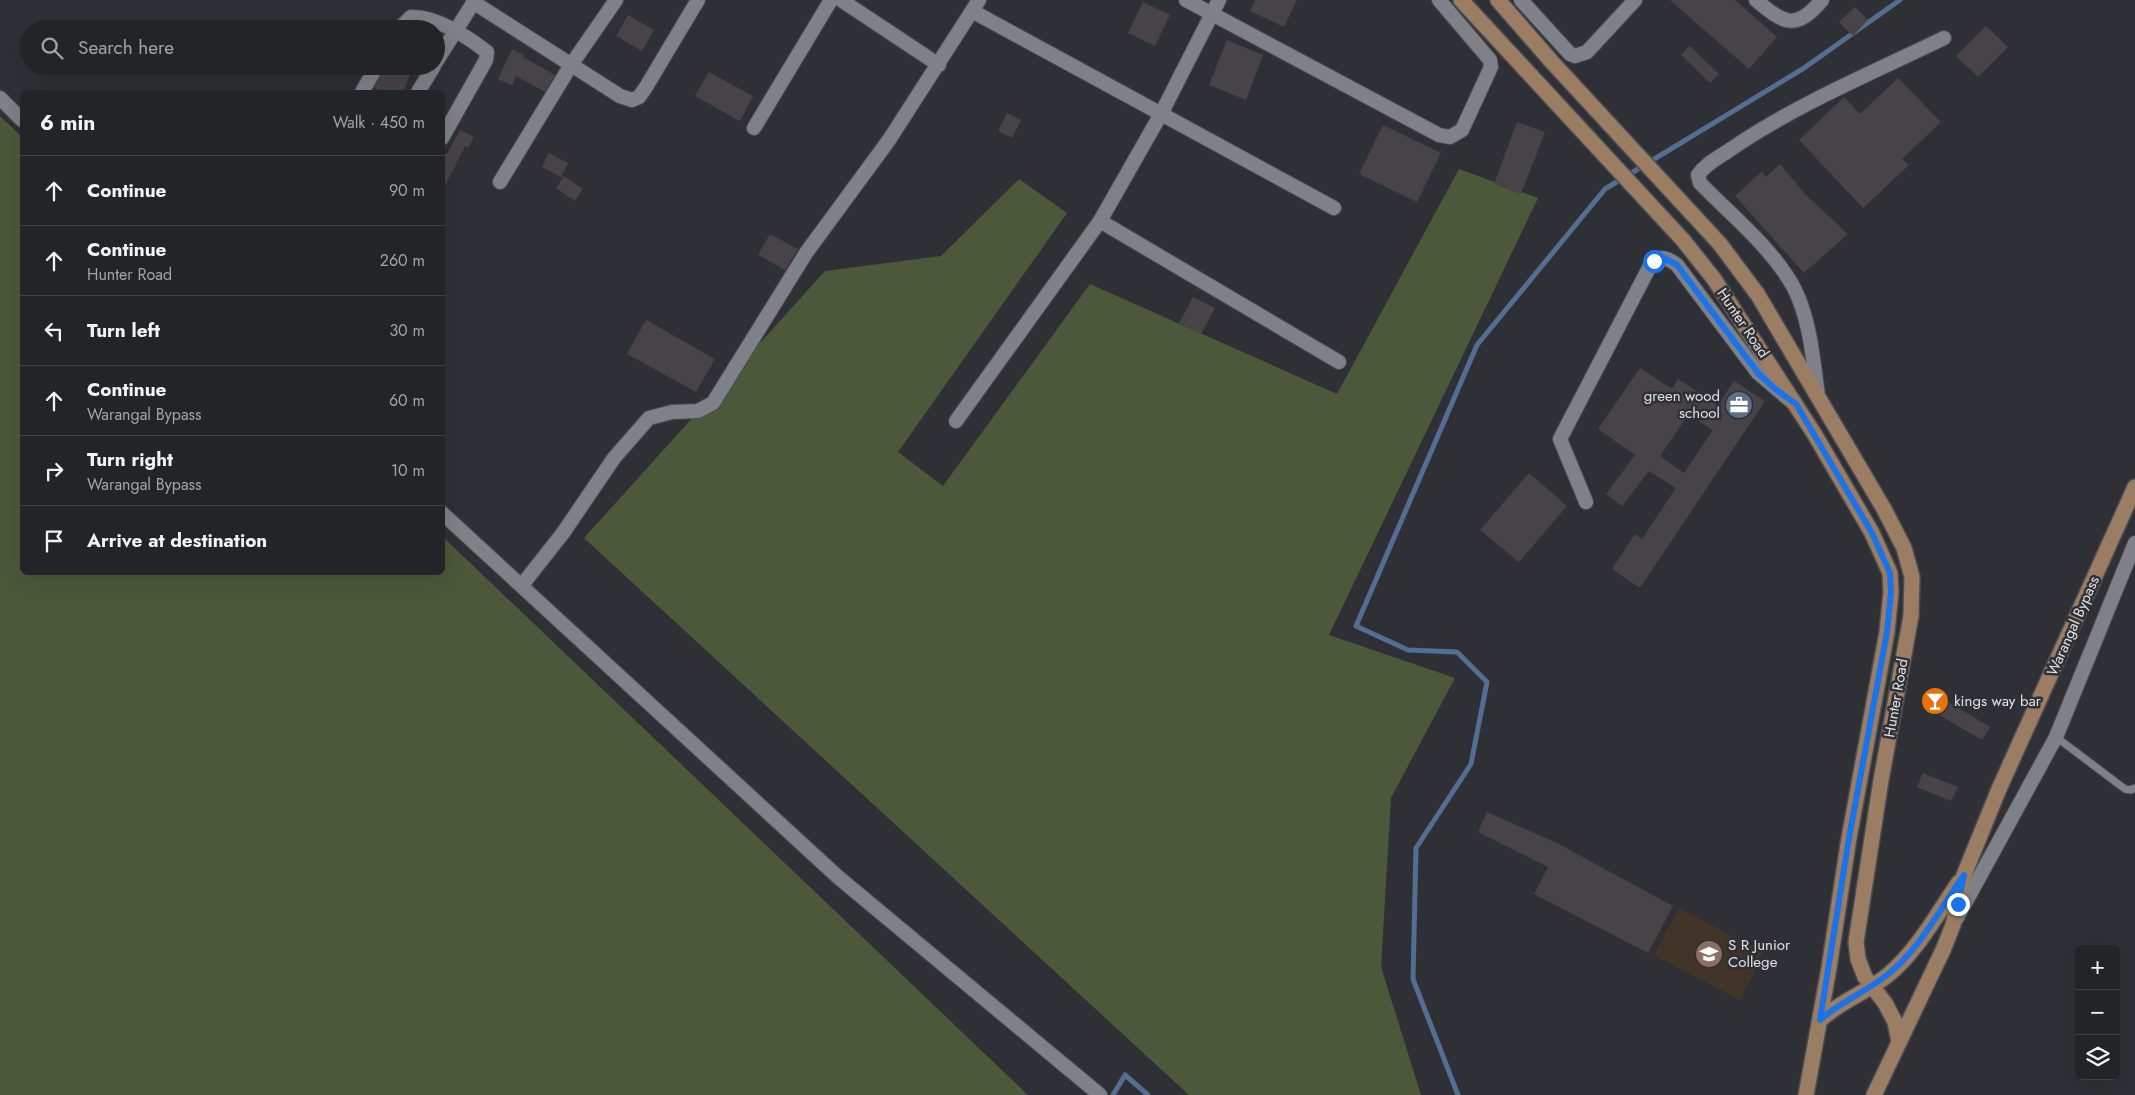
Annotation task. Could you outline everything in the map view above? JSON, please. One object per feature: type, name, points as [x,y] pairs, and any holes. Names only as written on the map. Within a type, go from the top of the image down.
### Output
[{"type":"street","points":[[500,182],[571,65],[616,0]]},
{"type":"street","points":[[445,48],[474,1],[620,96],[632,100],[639,97],[698,0]]},
{"type":"street","points":[[754,128],[831,0]]},
{"type":"street","points":[[841,0],[938,65]]},
{"type":"street","points":[[1186,0],[1438,135],[1450,137],[1462,130],[1490,67],[1490,60],[1439,0]]},
{"type":"street","points":[[956,421],[1100,221],[1161,114],[1219,0]]},
{"type":"street","name":"Hunter Road","points":[[1461,0],[1683,240],[1714,279],[1796,404],[1872,533],[1890,573],[1891,592],[1887,632],[1849,838],[1806,1095]]},
{"type":"street","name":"Hunter Road","points":[[1498,0],[1551,60],[1703,222],[1758,295],[1884,509],[1904,548],[1912,577],[1911,616],[1881,780],[1856,942],[1858,959],[1865,977],[1885,1003],[1895,1022],[1899,1042]]},
{"type":"street","points":[[1520,0],[1570,54],[1575,56],[1587,52],[1636,0]]},
{"type":"street","points":[[1756,0],[1775,17],[1794,22],[1810,14],[1822,0]]},
{"type":"street","points":[[522,585],[562,533],[614,458],[649,418],[672,412],[698,411],[713,403],[806,252],[889,140],[975,5],[1161,114],[1334,208]]},
{"type":"street","points":[[408,20],[411,17],[422,16],[430,20]]},
{"type":"street","points":[[445,27],[484,50],[487,57],[445,133]]},
{"type":"street","points":[[1818,395],[1808,333],[1793,287],[1781,268],[1758,242],[1700,183],[1698,175],[1706,166],[1756,131],[1944,38]]},
{"type":"street","points":[[363,90],[372,75]]},
{"type":"street","points":[[419,90],[428,75]]},
{"type":"street","points":[[0,98],[20,118]]},
{"type":"street","points":[[1100,221],[1339,362]]},
{"type":"street","points":[[1586,502],[1560,439],[1651,264],[1659,258],[1664,258],[1677,265],[1758,373],[1774,388],[1796,404]]},
{"type":"street","name":"Warangal Bypass","points":[[1874,1095],[1926,989],[1953,925],[1964,875],[1999,788],[2135,487]]},
{"type":"street","points":[[445,516],[838,877],[1100,1095]]},
{"type":"street","points":[[1953,925],[2056,737],[2135,544]]},
{"type":"street","name":"Warangal Bypass","points":[[1820,1020],[1853,997],[1872,987],[1909,955],[1964,875]]},
{"type":"lane","points":[[2056,737],[2125,789],[2131,790],[2135,788]]},
{"type":"shaded area","name":"S R Junior College","points":[[1679,908],[1764,953],[1740,1000],[1654,955]]},
{"type":"green space","points":[[0,116],[20,135],[20,575],[445,575],[445,539],[1028,1095],[0,1095]]},
{"type":"green space","points":[[1459,169],[1538,198],[1329,635],[1455,678],[1391,798],[1381,967],[1421,1095],[1189,1095],[584,538],[825,271],[941,256],[1019,179],[1067,213],[898,452],[943,486],[1090,284],[1337,394]]},
{"type":"building","points":[[1255,0],[1297,0],[1284,27],[1250,11]]},
{"type":"building","points":[[1670,0],[1735,0],[1777,37],[1749,69]]},
{"type":"building","points":[[1143,2],[1170,15],[1155,46],[1128,33]]},
{"type":"building","points":[[1855,7],[1868,20],[1853,36],[1839,22]]},
{"type":"building","points":[[628,15],[654,30],[642,51],[616,36]]},
{"type":"building","points":[[1986,26],[2008,47],[1978,77],[1956,56]]},
{"type":"building","points":[[1227,40],[1263,55],[1246,100],[1209,85]]},
{"type":"building","points":[[1690,46],[1719,74],[1710,83],[1681,55]]},
{"type":"building","points":[[512,49],[555,75],[545,92],[516,76],[512,85],[498,79]]},
{"type":"building","points":[[709,72],[753,96],[740,121],[695,96]]},
{"type":"building","points":[[381,75],[410,75],[404,90],[378,90],[374,88]]},
{"type":"building","points":[[1898,78],[1941,122],[1902,159],[1909,165],[1863,208],[1799,140],[1844,97],[1860,114]]},
{"type":"building","points":[[1007,113],[1021,120],[1012,138],[998,131]]},
{"type":"building","points":[[1517,122],[1545,132],[1521,194],[1494,184]]},
{"type":"building","points":[[1383,125],[1441,153],[1417,202],[1359,174]]},
{"type":"building","points":[[460,130],[474,137],[468,148],[465,146],[445,186],[445,153],[447,154]]},
{"type":"building","points":[[549,153],[568,163],[561,177],[542,167]]},
{"type":"building","points":[[1780,164],[1806,195],[1848,234],[1804,273],[1735,196],[1762,171],[1766,177]]},
{"type":"building","points":[[564,176],[583,189],[575,201],[556,188]]},
{"type":"building","points":[[770,234],[798,249],[785,270],[758,255]]},
{"type":"building","points":[[1193,297],[1215,308],[1201,334],[1179,323]]},
{"type":"building","points":[[646,320],[715,359],[696,392],[627,354]]},
{"type":"building","points":[[1640,368],[1672,389],[1678,379],[1718,405],[1734,381],[1765,401],[1640,588],[1612,569],[1635,534],[1642,539],[1676,488],[1649,471],[1622,506],[1606,494],[1635,455],[1598,429]],"holes":[[[1688,415],[1713,430],[1684,473],[1660,456]]]},
{"type":"building","points":[[1529,473],[1567,506],[1519,562],[1480,530]]},
{"type":"building","points":[[1942,698],[1990,727],[1982,740],[1934,712]]},
{"type":"building","points":[[1923,773],[1958,787],[1951,801],[1917,787]]},
{"type":"building","points":[[1487,812],[1557,843],[1673,906],[1648,953],[1534,894],[1548,867],[1478,832]]},
{"type":"waterway","points":[[1458,1095],[1413,979],[1416,848],[1471,764],[1487,682],[1457,652],[1408,650],[1356,626],[1477,345],[1605,189],[1804,68],[1900,0]]},
{"type":"waterway","points":[[1113,1095],[1125,1075],[1148,1095]]},
{"type":"place","name":"green wood school","points":[[1739,405]]},
{"type":"place","name":"kings way bar","points":[[1935,701]]},
{"type":"place","name":"S R Junior College","points":[[1709,954]]},
{"type":"route","points":[[1654,261],[1664,258],[1677,265],[1758,373],[1774,388],[1796,404],[1872,533],[1890,573],[1891,592],[1887,632],[1849,838],[1820,1020],[1827,1013],[1872,987],[1909,955],[1964,875],[1958,904]]}]
